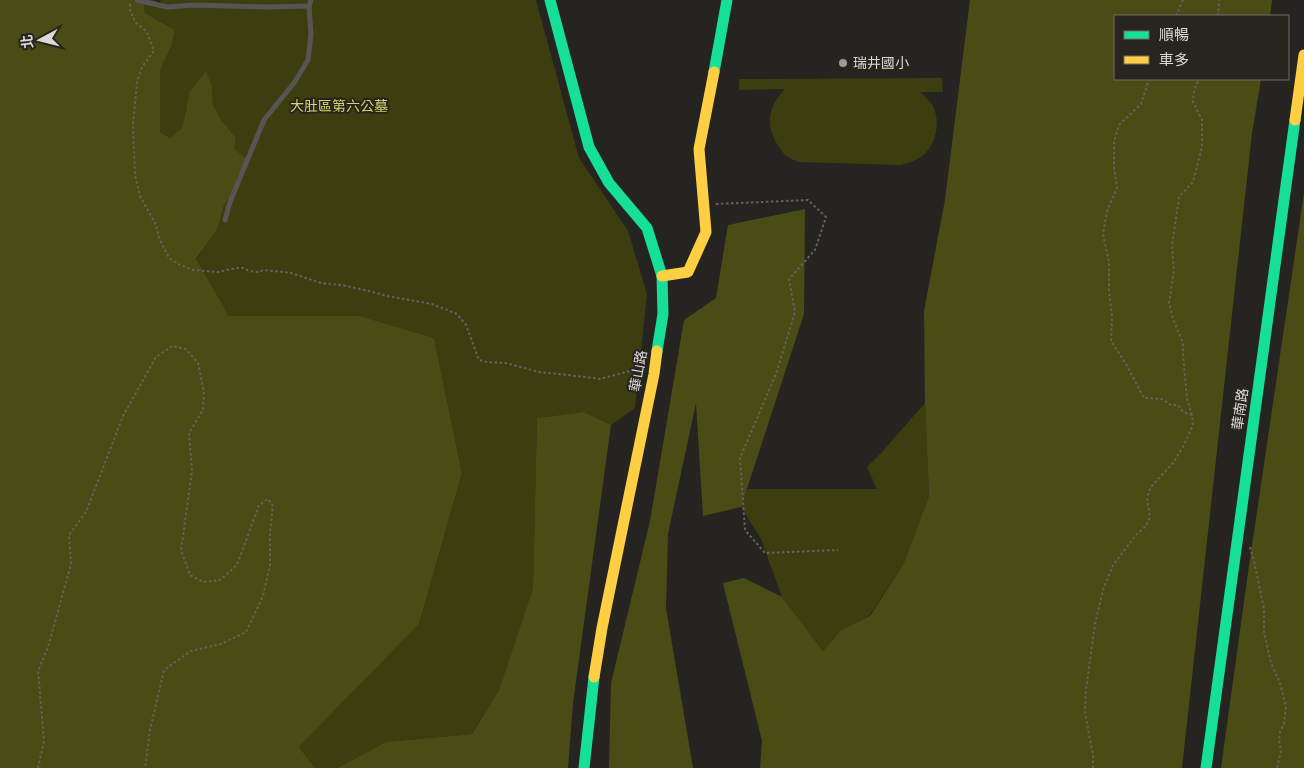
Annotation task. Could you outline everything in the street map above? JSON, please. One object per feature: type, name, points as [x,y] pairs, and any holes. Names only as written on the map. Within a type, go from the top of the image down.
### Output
[{"type":"street","name":"華山路","points":[[550,0],[589,147],[609,183],[648,228],[662,276],[662,314],[654,374],[596,664],[584,768]]},
{"type":"street","points":[[662,276],[688,272],[706,232],[699,149],[727,0]]},
{"type":"street","name":"華南路","points":[[1206,768],[1304,55]]},
{"type":"lane","points":[[138,0],[167,7],[194,5],[268,8],[310,3],[311,34],[308,60],[294,83],[264,120],[230,202],[225,220]]},
{"type":"path","points":[[130,0],[130,11],[136,23],[148,35],[154,51],[142,67],[137,83],[134,124],[135,175],[140,196],[156,224],[159,238],[170,258],[178,264],[193,270],[206,272],[243,268],[258,272],[264,270],[291,273],[321,282],[432,304],[457,314],[466,325],[479,360],[487,362],[506,363],[539,372],[600,380],[630,371],[654,374]]},
{"type":"path","points":[[1176,15],[1183,0]]},
{"type":"path","points":[[1218,15],[1219,0]]},
{"type":"path","points":[[1149,80],[1141,104],[1119,125],[1114,142],[1114,167],[1117,188],[1107,211],[1103,234],[1109,262],[1112,318],[1111,341],[1144,398],[1162,399],[1171,405],[1178,405],[1183,412],[1192,415]]},
{"type":"path","points":[[1093,768],[1093,756],[1085,712],[1086,690],[1095,624],[1103,590],[1113,565],[1146,526],[1150,517],[1147,498],[1150,488],[1173,463],[1193,425],[1188,399],[1183,343],[1173,319],[1169,303],[1174,270],[1172,246],[1179,198],[1193,182],[1202,146],[1202,120],[1193,102],[1198,80]]},
{"type":"path","points":[[704,204],[808,200],[826,217],[815,250],[789,278],[795,312],[776,374],[740,458],[745,530],[765,554],[838,550]]},
{"type":"path","points":[[38,768],[44,741],[38,671],[48,647],[71,564],[68,535],[86,512],[123,416],[156,357],[172,346],[186,349],[198,363],[204,392],[203,410],[189,433],[192,472],[181,550],[190,575],[203,582],[220,580],[237,565],[259,505],[268,499],[273,506],[270,532],[270,565],[263,596],[246,632],[221,644],[191,650],[164,670],[150,730],[145,768]]},
{"type":"path","points":[[1249,544],[1264,610],[1264,632],[1271,663],[1280,683],[1286,706],[1284,724],[1279,740],[1282,751],[1277,768]]},
{"type":"green space","name":"大肚區第六公墓","points":[[144,0],[160,3],[161,0],[536,0],[579,158],[628,231],[647,294],[635,408],[611,425],[584,412],[537,418],[533,588],[499,690],[472,734],[386,742],[337,768],[315,768],[299,747],[419,624],[462,473],[434,338],[360,316],[229,316],[196,260],[217,230],[224,205],[233,194],[238,176],[249,160],[234,149],[236,138],[222,121],[213,105],[212,87],[186,108],[182,128],[170,138],[160,132],[160,70],[172,45],[175,30],[145,13]]},
{"type":"green space","points":[[942,78],[943,92],[920,92],[933,106],[937,119],[934,140],[922,156],[900,165],[798,162],[793,160],[784,154],[777,144],[773,137],[770,122],[772,108],[785,89],[739,90],[739,79]]},
{"type":"green space","points":[[925,403],[929,496],[903,565],[869,616],[841,630],[823,651],[782,597],[761,539],[741,507],[747,489],[877,489],[867,467]]},
{"type":"shaded area","points":[[0,0],[144,0],[145,13],[175,30],[172,45],[160,70],[160,132],[170,138],[182,128],[190,91],[206,71],[212,87],[213,105],[222,121],[236,138],[234,149],[249,160],[238,176],[233,194],[224,205],[217,230],[196,259],[229,316],[360,316],[434,338],[462,473],[419,624],[299,747],[315,768],[0,768]]},
{"type":"shaded area","points":[[970,0],[1272,0],[1270,15],[1114,15],[1114,80],[1261,80],[1252,133],[1182,768],[760,768],[762,741],[723,583],[744,578],[782,597],[823,651],[841,630],[870,616],[903,565],[929,496],[924,311],[945,200]]},
{"type":"shaded area","points":[[1304,193],[1304,768],[1221,768],[1248,573]]},
{"type":"shaded area","points":[[805,209],[804,314],[741,507],[703,516],[696,403],[668,534],[666,608],[693,768],[609,768],[611,683],[650,521],[684,320],[716,298],[728,225]]},
{"type":"shaded area","points":[[584,412],[611,425],[573,703],[568,768],[337,768],[386,742],[472,734],[499,690],[533,588],[537,418]]},
{"type":"traffic: fast","points":[[550,0],[589,147],[609,183],[647,228],[662,276],[663,314],[657,351]]},
{"type":"traffic: fast","points":[[714,72],[727,0]]},
{"type":"traffic: fast","points":[[1206,768],[1295,120]]},
{"type":"traffic: fast","points":[[584,768],[594,677]]},
{"type":"traffic: slow","points":[[1295,120],[1304,55]]},
{"type":"traffic: slow","points":[[662,276],[688,272],[706,232],[699,149],[714,72]]},
{"type":"traffic: slow","points":[[594,677],[657,351]]},
{"type":"place","name":"瑞井國小","points":[[843,63]]}]
